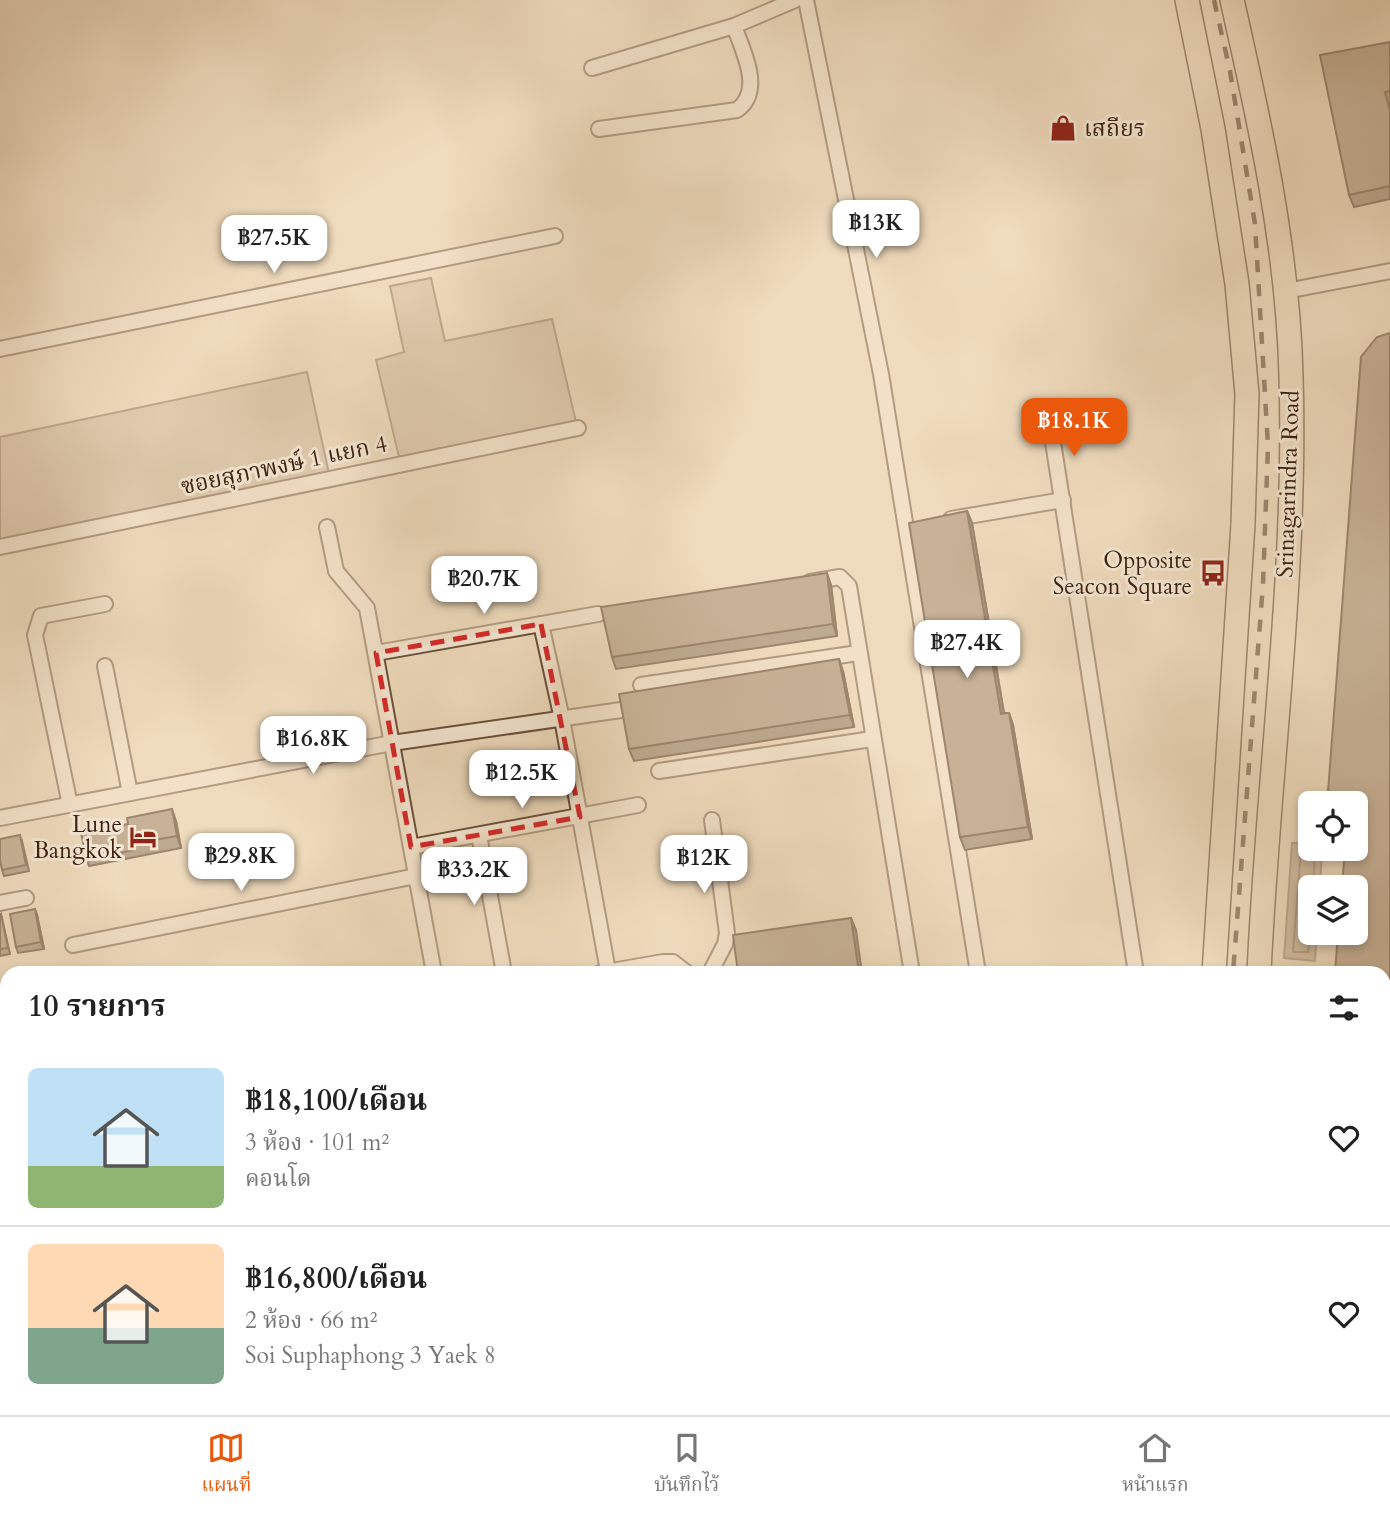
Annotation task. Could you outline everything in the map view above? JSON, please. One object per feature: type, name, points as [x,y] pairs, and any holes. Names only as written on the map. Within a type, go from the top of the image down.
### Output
[{"type":"main road","name":"Srinagarindra Road","points":[[1187,0],[1213,129],[1235,271],[1247,394],[1243,524],[1213,966]]},
{"type":"main road","name":"Srinagarindra Road","points":[[1232,0],[1275,201],[1286,291],[1291,375],[1291,511],[1259,966]]},
{"type":"street","points":[[592,68],[734,26],[795,0]]},
{"type":"street","points":[[806,0],[881,374],[918,525],[977,966]]},
{"type":"street","points":[[599,129],[737,110],[747,103],[752,91],[734,26]]},
{"type":"street","points":[[0,349],[555,236]]},
{"type":"street","points":[[1286,291],[1390,271]]},
{"type":"street","points":[[1050,423],[1135,966]]},
{"type":"street","name":"ซอยสุภาพงษ์ 1 แยก 4","points":[[0,547],[578,428]]},
{"type":"street","points":[[918,525],[1063,500]]},
{"type":"street","points":[[327,527],[336,571],[367,608],[433,966]]},
{"type":"street","points":[[788,585],[841,578],[845,580],[911,966]]},
{"type":"street","points":[[70,805],[35,635],[41,617],[105,604]]},
{"type":"street","points":[[376,653],[598,614]]},
{"type":"street","points":[[541,624],[580,817],[603,966]]},
{"type":"street","points":[[641,685],[858,653]]},
{"type":"street","points":[[106,666],[130,793]]},
{"type":"street","points":[[0,818],[392,743],[621,710]]},
{"type":"street","points":[[659,771],[872,738]]},
{"type":"street","points":[[411,847],[638,805]]},
{"type":"street","points":[[712,820],[727,933],[725,944],[714,966]]},
{"type":"street","points":[[479,835],[503,966]]},
{"type":"street","points":[[73,946],[416,876]]},
{"type":"street","points":[[0,903],[26,898]]},
{"type":"street","points":[[645,966],[673,962],[678,966]]},
{"type":"highlighted area","points":[[541,624],[580,817],[411,847],[376,653]]},
{"type":"shaded area","points":[[431,278],[445,341],[552,319],[576,422],[399,457],[376,360],[404,352],[390,286]]},
{"type":"shaded area","points":[[307,372],[329,474],[0,541],[0,437]]},
{"type":"water","points":[[1292,843],[1298,843],[1298,861],[1321,861],[1321,875],[1298,875],[1298,945],[1316,945],[1315,961],[1284,958]]},
{"type":"building","points":[[1390,42],[1390,91],[1385,92],[1390,111],[1390,186],[1349,195],[1320,55]]},
{"type":"building","points":[[1390,333],[1390,966],[1336,966],[1337,945],[1368,945],[1368,875],[1343,875],[1344,861],[1368,861],[1368,791],[1328,791],[1361,357],[1377,337]]},
{"type":"building","points":[[967,511],[1001,714],[1009,713],[1028,827],[960,837],[909,523]]},
{"type":"building","points":[[827,573],[833,624],[612,657],[601,607]]},
{"type":"building","points":[[839,659],[850,715],[629,749],[619,694]]},
{"type":"building","points":[[172,809],[177,836],[132,844],[127,818]]},
{"type":"building","points":[[128,824],[134,850],[87,860],[81,833]]},
{"type":"building","points":[[20,835],[26,865],[2,870],[0,839]]},
{"type":"building","points":[[35,909],[41,942],[16,947],[10,914]]},
{"type":"building","points":[[0,915],[8,948],[0,949]]},
{"type":"building","points":[[851,918],[858,966],[737,966],[733,935]]},
{"type":"railway","points":[[1214,0],[1230,71],[1255,224],[1268,446],[1263,584],[1234,966]]},
{"type":"place","name":"เสถียร","points":[[1063,128]]},
{"type":"place","name":"Opposite Seacon Square","points":[[1213,573]]},
{"type":"place","name":"Lune Bangkok","points":[[143,837]]}]
